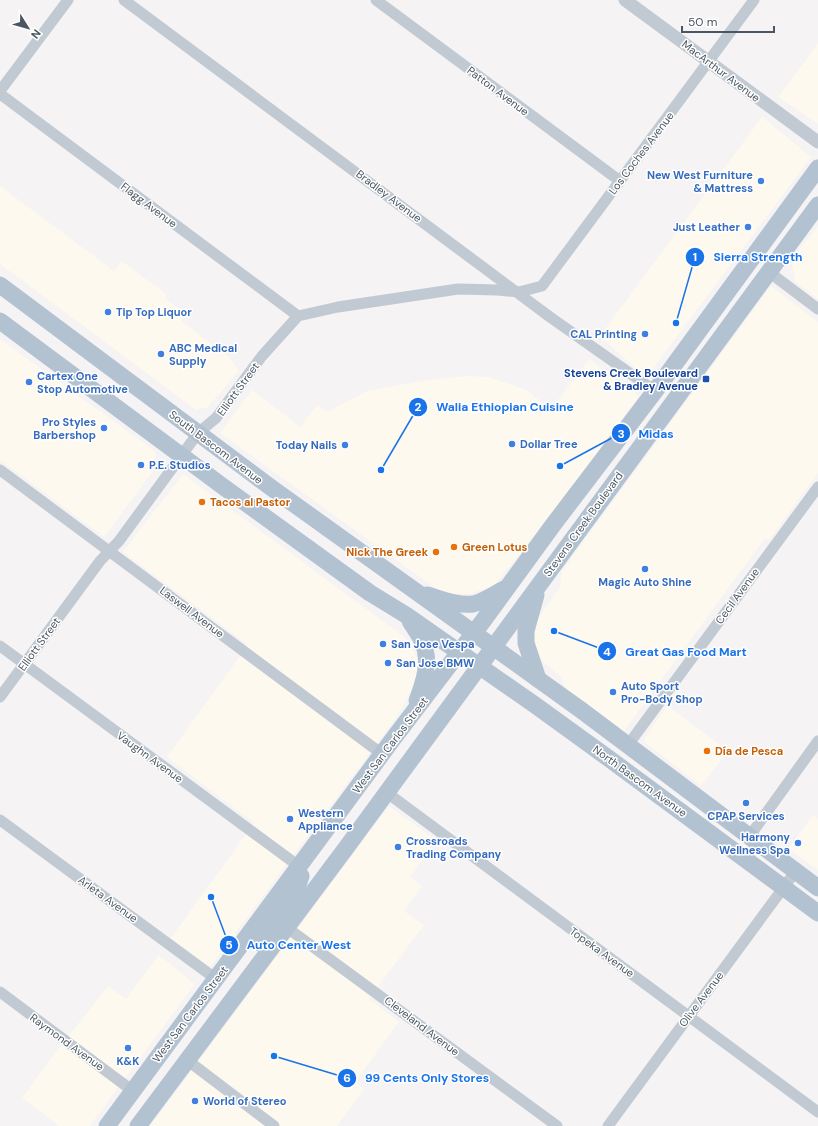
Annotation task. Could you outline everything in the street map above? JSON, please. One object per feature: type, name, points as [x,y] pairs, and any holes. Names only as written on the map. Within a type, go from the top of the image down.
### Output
[{"type":"main road","name":"Stevens Creek Boulevard","points":[[473,634],[576,494],[655,391],[818,168]]},
{"type":"main road","name":"Stevens Creek Boulevard","points":[[493,647],[818,204]]},
{"type":"main road","name":"South Bascom Avenue","points":[[0,286],[198,433],[473,634],[493,647]]},
{"type":"main road","name":"Stevens Creek Boulevard","points":[[674,402],[671,392],[674,382],[701,346],[708,327],[707,320]]},
{"type":"main road","points":[[0,321],[370,593],[406,615],[459,652]]},
{"type":"main road","points":[[538,679],[526,643],[526,631],[540,584]]},
{"type":"main road","points":[[419,594],[462,604],[473,604],[508,587]]},
{"type":"main road","points":[[406,615],[423,642],[427,655],[427,664],[423,683],[412,714]]},
{"type":"main road","name":"West San Carlos Street","points":[[107,1126],[300,867],[382,754],[473,634]]},
{"type":"main road","points":[[138,1126],[493,647]]},
{"type":"main road","name":"North Bascom Avenue","points":[[493,647],[628,745],[818,888]]},
{"type":"main road","name":"North Bascom Avenue","points":[[459,652],[615,763],[818,913]]},
{"type":"main road","points":[[246,981],[261,941],[296,891],[301,879],[302,871],[300,867]]},
{"type":"main road","points":[[187,1060],[182,1051],[190,1034],[227,978],[243,942]]},
{"type":"street","points":[[0,92],[68,0]]},
{"type":"street","name":"Bradley Avenue","points":[[124,0],[519,292],[550,317],[655,391]]},
{"type":"street","name":"Patton Avenue","points":[[376,0],[620,181]]},
{"type":"street","name":"MacArthur Avenue","points":[[625,0],[818,142]]},
{"type":"street","name":"Los Coches Avenue","points":[[519,292],[542,286],[754,0]]},
{"type":"street","name":"Flagg Avenue","points":[[0,92],[298,316]]},
{"type":"street","points":[[768,272],[818,309]]},
{"type":"street","points":[[298,316],[338,307],[458,289],[519,292]]},
{"type":"street","name":"Elliott Street","points":[[0,697],[100,562],[119,541],[198,433],[216,418],[262,356],[298,316]]},
{"type":"street","name":"Laswell Avenue","points":[[0,470],[382,754]]},
{"type":"street","name":"Cecil Avenue","points":[[628,745],[818,487]]},
{"type":"street","name":"Vaughn Avenue","points":[[0,646],[300,867]]},
{"type":"street","points":[[749,837],[818,742]]},
{"type":"street","name":"Topeka Avenue","points":[[386,792],[818,1112]]},
{"type":"street","name":"Arleta Avenue","points":[[0,820],[216,979]]},
{"type":"street","name":"Olive Avenue","points":[[608,1126],[796,872]]},
{"type":"street","name":"Cleveland Avenue","points":[[286,926],[557,1126]]},
{"type":"street","name":"Raymond Avenue","points":[[0,992],[133,1091]]},
{"type":"street","points":[[187,1060],[274,1126]]},
{"type":"shaded area","points":[[818,43],[818,124],[778,97]]},
{"type":"shaded area","points":[[762,117],[811,157],[646,378],[600,336]]},
{"type":"shaded area","points":[[0,186],[114,271],[122,261],[167,295],[165,298],[186,314],[181,321],[229,357],[239,371],[208,407],[196,410],[0,264]]},
{"type":"shaded area","points":[[818,226],[818,299],[795,282],[791,259]]},
{"type":"shaded area","points":[[771,286],[818,322],[818,473],[769,540],[765,538],[624,731],[565,688],[562,678],[537,656],[532,638],[533,626],[560,587],[562,571]]},
{"type":"shaded area","points":[[0,339],[155,451],[157,466],[104,537],[0,460]]},
{"type":"shaded area","points":[[589,359],[639,396],[559,504],[493,587],[468,594],[442,593],[220,433],[252,390],[300,427],[317,405],[327,412],[367,391],[427,380],[468,376],[488,377],[525,389],[551,409]]},
{"type":"shaded area","points":[[183,474],[399,633],[411,643],[418,661],[417,680],[398,715],[210,967],[171,938],[254,823],[167,757],[248,645],[123,552]]},
{"type":"shaded area","points":[[667,705],[728,751],[701,786],[643,741]]},
{"type":"shaded area","points":[[389,806],[437,841],[410,877],[422,886],[404,911],[424,925],[369,999],[399,1022],[355,1082],[364,1089],[337,1126],[150,1126]]},
{"type":"shaded area","points":[[813,815],[818,819],[818,870],[788,848]]},
{"type":"shaded area","points":[[159,955],[195,984],[90,1126],[58,1126],[22,1098],[55,1053],[108,986],[126,999]]},
{"type":"place","name":"New West Furniture & Mattress","points":[[761,181]]},
{"type":"place","name":"Just Leather","points":[[748,227]]},
{"type":"place","name":"Tip Top Liquor","points":[[108,312]]},
{"type":"place","name":"Sierra Strength","points":[[676,323]]},
{"type":"place","name":"CAL Printing","points":[[645,334]]},
{"type":"place","name":"ABC Medical Supply","points":[[161,354]]},
{"type":"place","name":"Stevens Creek Boulevard & Bradley Avenue","points":[[706,379]]},
{"type":"place","name":"Cartex One Stop Automotive","points":[[29,382]]},
{"type":"place","name":"Pro Styles Barbershop","points":[[104,428]]},
{"type":"place","name":"Dollar Tree","points":[[512,444]]},
{"type":"place","name":"Today Nails","points":[[345,445]]},
{"type":"place","name":"P.E. Studios","points":[[141,465]]},
{"type":"place","name":"Midas","points":[[560,466]]},
{"type":"place","name":"Walia Ethiopian Cuisine","points":[[381,470]]},
{"type":"place","name":"Tacos al Pastor","points":[[202,502]]},
{"type":"place","name":"Green Lotus","points":[[454,547]]},
{"type":"place","name":"Nick The Greek","points":[[436,552]]},
{"type":"place","name":"Magic Auto Shine","points":[[645,569]]},
{"type":"place","name":"Great Gas Food Mart","points":[[554,631]]},
{"type":"place","name":"San Jose Vespa","points":[[383,644]]},
{"type":"place","name":"San Jose BMW","points":[[388,663]]},
{"type":"place","name":"Auto Sport Pro-Body Shop","points":[[613,692]]},
{"type":"place","name":"Día de Pesca","points":[[707,751]]},
{"type":"place","name":"CPAP Services","points":[[746,803]]},
{"type":"place","name":"Western Appliance","points":[[290,819]]},
{"type":"place","name":"Harmony Wellness Spa","points":[[798,843]]},
{"type":"place","name":"Crossroads Trading Company","points":[[398,847]]},
{"type":"place","name":"Auto Center West","points":[[211,897]]},
{"type":"place","name":"K&K","points":[[128,1048]]},
{"type":"place","name":"99 Cents Only Stores","points":[[274,1056]]},
{"type":"place","name":"World of Stereo","points":[[195,1101]]}]
